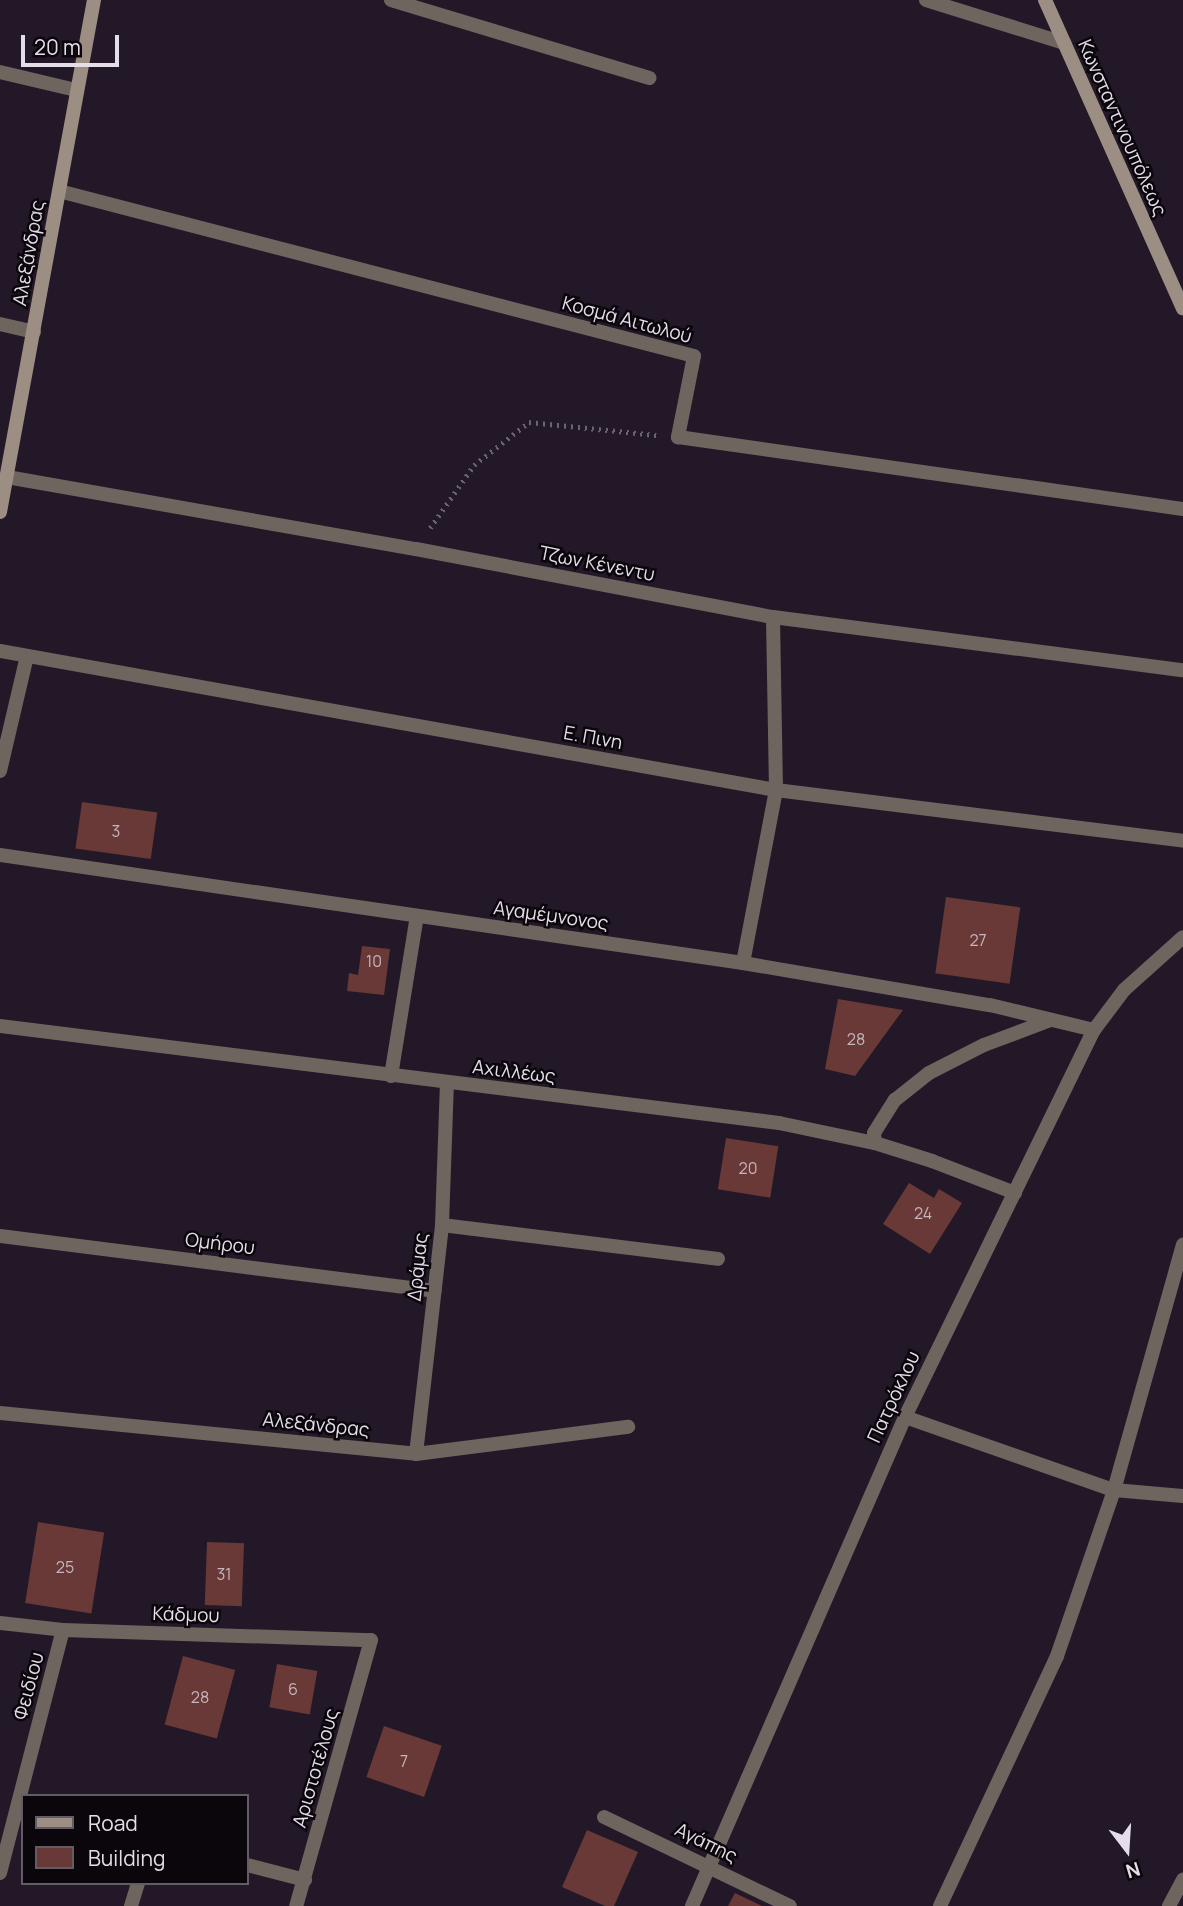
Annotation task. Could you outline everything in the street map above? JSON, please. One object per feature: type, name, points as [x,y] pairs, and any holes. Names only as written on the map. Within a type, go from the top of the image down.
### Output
[{"type":"street","name":"Αλεξάνδρας","points":[[0,512],[94,0]]},
{"type":"street","points":[[391,0],[650,78]]},
{"type":"street","points":[[926,0],[1064,43]]},
{"type":"street","name":"Κωνσταντινουπόλεως","points":[[1045,0],[1183,309]]},
{"type":"street","points":[[0,72],[76,90]]},
{"type":"street","name":"Κοσμά Αιτωλού","points":[[59,191],[694,356],[678,437]]},
{"type":"street","points":[[0,324],[34,332]]},
{"type":"street","points":[[678,437],[1183,509]]},
{"type":"street","name":"Τζων Κένεντυ","points":[[7,477],[416,549],[773,617],[1183,670]]},
{"type":"street","points":[[743,963],[776,790],[773,617]]},
{"type":"street","name":"Ε. Πινη","points":[[0,651],[776,790],[1183,841]]},
{"type":"street","points":[[0,771],[27,656]]},
{"type":"street","name":"Αγαμέμνονος","points":[[0,855],[743,963],[990,1005],[1094,1030]]},
{"type":"street","points":[[391,1076],[417,916]]},
{"type":"street","name":"Πατρόκλου","points":[[692,1906],[905,1417],[1094,1030],[1124,990],[1183,937]]},
{"type":"street","points":[[875,1143],[874,1133],[895,1100],[929,1073],[984,1045],[1051,1020]]},
{"type":"street","name":"Αχιλλέως","points":[[0,1026],[779,1123],[875,1143],[932,1161],[1014,1193]]},
{"type":"street","name":"Δράμας","points":[[416,1454],[442,1224],[447,1083]]},
{"type":"street","points":[[442,1224],[718,1259]]},
{"type":"street","name":"Ομήρου","points":[[0,1236],[435,1291]]},
{"type":"street","points":[[940,1906],[1057,1656],[1115,1490],[1183,1245]]},
{"type":"street","name":"Αλεξάνδρας","points":[[0,1413],[416,1454],[628,1427]]},
{"type":"street","points":[[905,1417],[1115,1490],[1183,1496]]},
{"type":"street","name":"Κάδμου","points":[[0,1623],[63,1630],[372,1640]]},
{"type":"street","name":"Φειδίου","points":[[0,1873],[63,1630]]},
{"type":"street","name":"Αριστοτέλους","points":[[296,1906],[372,1640]]},
{"type":"street","name":"Αγάπης","points":[[604,1817],[790,1906]]},
{"type":"street","points":[[248,1865],[305,1880]]},
{"type":"street","points":[[1169,1906],[1183,1880]]},
{"type":"street","points":[[131,1906],[137,1885]]},
{"type":"path","points":[[416,549],[474,464],[529,422],[678,437]]},
{"type":"building","points":[[82,802],[157,813],[151,859],[75,849]]},
{"type":"building","points":[[946,897],[1020,907],[1010,984],[935,973]]},
{"type":"building","points":[[362,946],[390,949],[384,995],[347,991],[349,973],[358,975]]},
{"type":"building","points":[[838,999],[903,1010],[855,1076],[825,1069]]},
{"type":"building","points":[[726,1138],[778,1146],[770,1198],[718,1189]]},
{"type":"building","points":[[909,1183],[934,1198],[939,1189],[962,1203],[930,1254],[883,1224]]},
{"type":"building","points":[[38,1522],[104,1532],[91,1613],[25,1603]]},
{"type":"building","points":[[207,1542],[244,1543],[242,1606],[205,1605]]},
{"type":"building","points":[[183,1656],[235,1670],[217,1739],[165,1725]]},
{"type":"building","points":[[277,1664],[317,1671],[310,1714],[269,1707]]},
{"type":"building","points":[[384,1726],[442,1746],[424,1797],[366,1777]]},
{"type":"building","points":[[587,1830],[638,1852],[614,1906],[605,1906],[562,1887]]},
{"type":"building","points":[[735,1893],[762,1906],[728,1906]]}]
